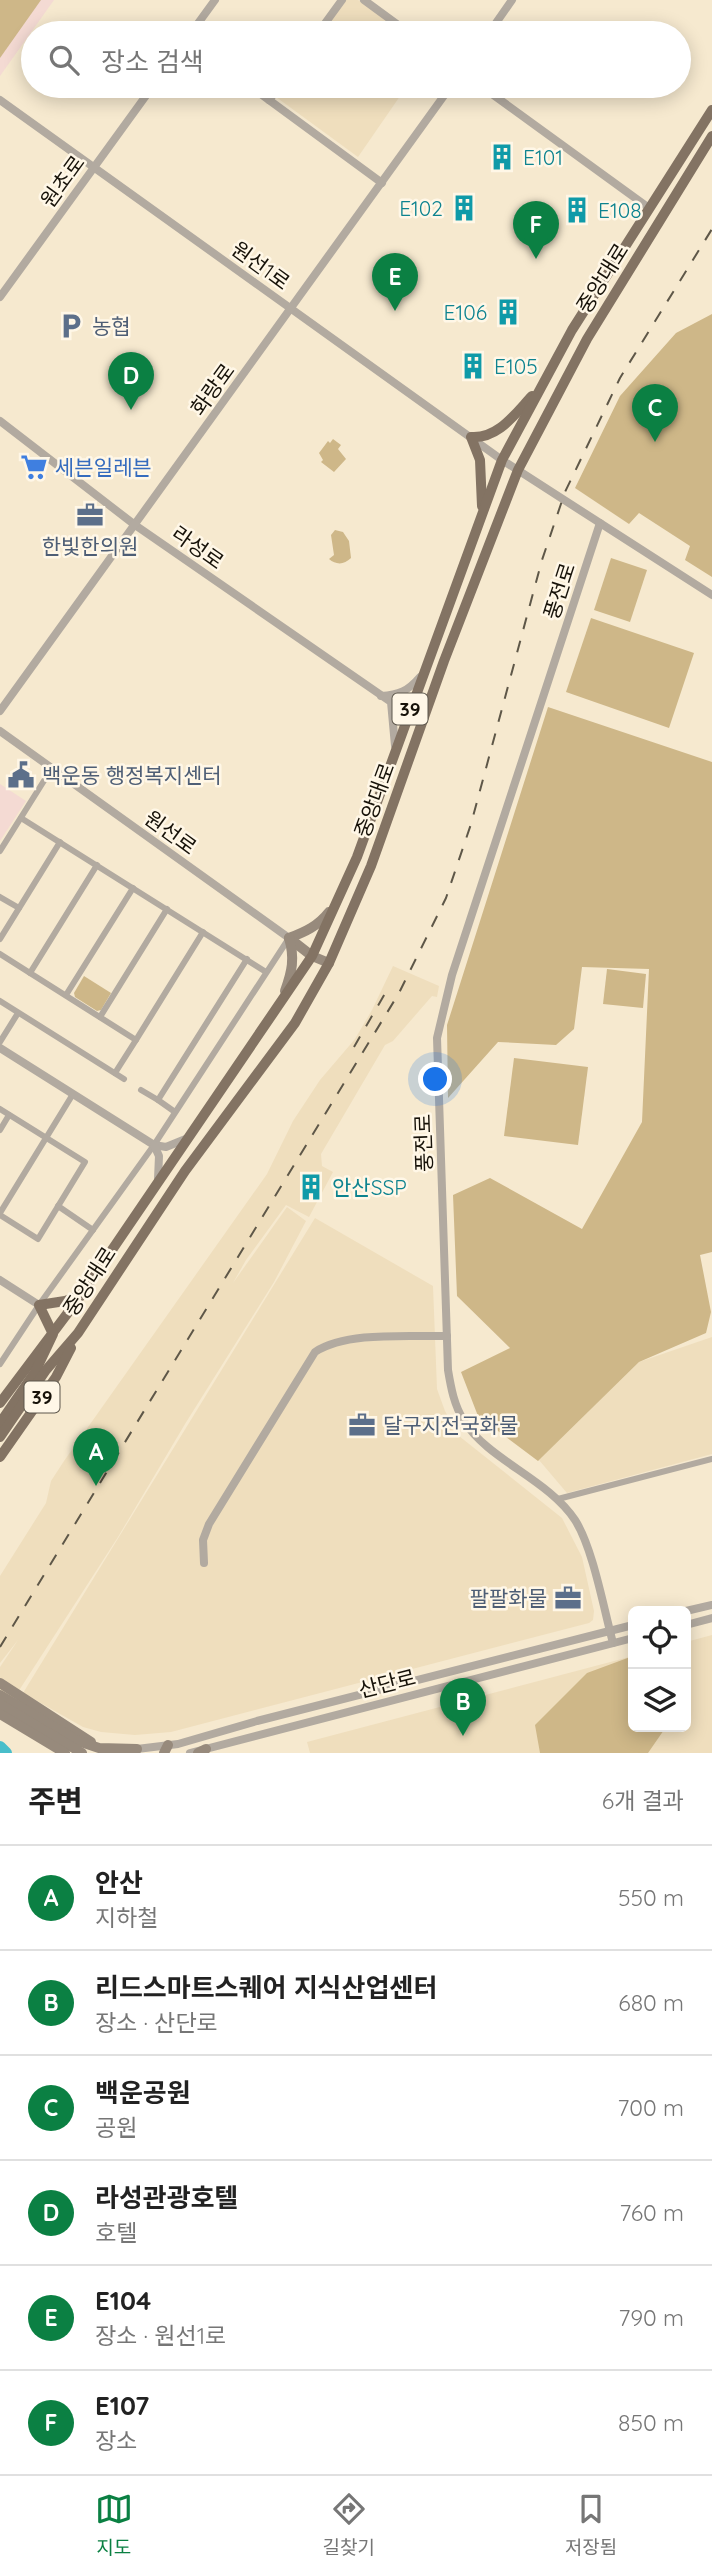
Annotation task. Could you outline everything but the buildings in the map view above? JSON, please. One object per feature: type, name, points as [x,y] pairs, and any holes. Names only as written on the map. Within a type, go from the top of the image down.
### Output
[{"type":"main road","name":"중앙대로","points":[[502,460],[572,330],[711,111]]},
{"type":"main road","name":"중앙대로","points":[[0,1437],[46,1370],[78,1333],[185,1171],[295,1023],[329,963],[371,866],[444,661],[518,470],[587,339],[711,137]]},
{"type":"main road","points":[[482,513],[480,460],[471,437],[485,438],[494,433],[543,383]]},
{"type":"main road","name":"39","points":[[0,1403],[82,1294],[312,956],[357,857],[502,460]]},
{"type":"main road","points":[[289,938],[322,921],[336,904]]},
{"type":"main road","points":[[289,938],[312,956],[329,963]]},
{"type":"main road","points":[[282,1001],[292,972],[293,950],[289,938]]},
{"type":"main road","points":[[0,1423],[35,1372],[53,1334],[39,1305],[65,1301],[82,1294]]},
{"type":"main road","name":"39","points":[[0,1457],[57,1377],[78,1333]]},
{"type":"main road","points":[[0,1684],[63,1753]]},
{"type":"main road","points":[[0,1695],[82,1753]]},
{"type":"main road","points":[[0,1704],[102,1750],[137,1749]]},
{"type":"main road","points":[[0,1714],[31,1718]]},
{"type":"main road","points":[[124,1753],[137,1749]]},
{"type":"street","points":[[200,21],[215,0]]},
{"type":"street","points":[[327,21],[342,0]]},
{"type":"street","points":[[364,0],[393,21]]},
{"type":"street","points":[[497,21],[512,0]]},
{"type":"street","name":"원초로","points":[[0,298],[144,98]]},
{"type":"street","points":[[266,98],[382,183]]},
{"type":"street","name":"화랑로","points":[[0,711],[442,98]]},
{"type":"street","points":[[498,98],[649,208]]},
{"type":"street","name":"원선1로","points":[[0,100],[502,460],[712,595]]},
{"type":"street","name":"라성로","points":[[0,421],[135,525],[381,696]]},
{"type":"street","name":"풍전로","points":[[600,523],[452,975],[437,1038],[448,1370],[454,1399],[463,1420],[474,1435],[558,1499],[582,1534],[613,1643]]},
{"type":"street","points":[[381,696],[398,695],[412,687],[424,671]]},
{"type":"street","points":[[381,696],[391,702],[395,748]]},
{"type":"street","name":"원선로","points":[[0,731],[289,938]]},
{"type":"street","points":[[0,851],[51,768]]},
{"type":"street","points":[[21,818],[267,972]]},
{"type":"street","points":[[0,939],[60,842]]},
{"type":"street","points":[[30,973],[97,865]]},
{"type":"street","points":[[66,995],[133,888]]},
{"type":"street","points":[[0,897],[19,908]]},
{"type":"street","points":[[100,1017],[167,909]]},
{"type":"street","points":[[115,1073],[203,932]]},
{"type":"street","points":[[0,1364],[154,1145],[289,938]]},
{"type":"street","points":[[0,954],[136,1040]]},
{"type":"street","points":[[158,1100],[247,959]]},
{"type":"street","points":[[0,1001],[124,1079]]},
{"type":"street","points":[[0,1042],[18,1013]]},
{"type":"street","points":[[0,1048],[154,1145],[166,1147],[188,1138]]},
{"type":"street","points":[[141,1090],[175,1112]]},
{"type":"street","points":[[0,1109],[9,1115],[46,1138],[85,1163],[38,1239],[0,1214],[46,1138],[73,1094]]},
{"type":"street","points":[[0,1130],[9,1115]]},
{"type":"street","points":[[154,1145],[160,1166],[158,1180]]},
{"type":"street","points":[[58,1206],[93,1230]]},
{"type":"street","points":[[0,1280],[39,1305]]},
{"type":"street","points":[[204,1563],[203,1540],[209,1524],[315,1352],[327,1344],[357,1339],[447,1336]]},
{"type":"street","points":[[558,1499],[712,1459]]},
{"type":"street","points":[[691,1610],[712,1605]]},
{"type":"street","points":[[691,1624],[712,1618]]},
{"type":"street","points":[[137,1749],[166,1749],[628,1626]]},
{"type":"street","name":"산단로","points":[[190,1753],[628,1639]]},
{"type":"shaded area","points":[[0,0],[54,0],[39,21],[21,21],[21,46],[0,76]]},
{"type":"shaded area","points":[[0,0],[41,0],[26,21],[21,21],[21,28],[0,58]]},
{"type":"shaded area","points":[[346,0],[358,0],[389,21],[331,21]]},
{"type":"shaded area","points":[[277,98],[399,98],[358,157]]},
{"type":"shaded area","points":[[712,314],[712,577],[685,560],[690,546],[639,513],[629,524],[575,488],[620,396],[676,333]]},
{"type":"shaded area","points":[[333,439],[341,445],[338,449],[346,459],[334,472],[321,462],[323,460],[319,453],[328,441],[330,443]]},
{"type":"shaded area","points":[[335,530],[343,532],[349,541],[351,558],[343,563],[329,559],[334,555],[331,535]]},
{"type":"shaded area","points":[[611,558],[647,570],[630,622],[594,610]]},
{"type":"shaded area","points":[[591,618],[694,653],[669,728],[566,692]]},
{"type":"shaded area","points":[[548,707],[712,762],[712,1252],[700,1255],[711,1312],[706,1333],[639,1362],[538,1461],[478,1416],[461,1372],[510,1348],[457,1296],[453,1195],[490,1178],[582,1229],[642,1122],[649,969],[582,967],[574,1029],[556,1045],[498,1042],[448,1098],[447,1025]]},
{"type":"shaded area","points":[[0,784],[26,801],[0,841]]},
{"type":"shaded area","points":[[393,966],[439,986],[437,997],[432,996],[393,1041],[385,1045],[321,1154],[322,1166],[333,1172],[309,1217],[286,1205],[246,1260],[233,1283],[287,1207],[306,1221],[274,1282],[118,1537],[18,1692],[0,1708],[0,1667],[18,1640],[0,1663],[0,1576],[46,1503],[51,1481],[267,1174],[293,1121],[320,1080],[355,1039]]},
{"type":"shaded area","points":[[607,969],[646,974],[643,1008],[603,1004]]},
{"type":"shaded area","points":[[84,976],[111,993],[101,1010],[97,1011],[75,997],[74,993]]},
{"type":"shaded area","points":[[514,1058],[588,1067],[578,1145],[504,1136]]},
{"type":"shaded area","points":[[315,1218],[433,1286],[437,1389],[445,1411],[459,1436],[562,1518],[582,1557],[594,1611],[593,1620],[171,1732],[135,1735],[101,1732],[83,1727],[23,1693]]},
{"type":"shaded area","points":[[712,1337],[712,1454],[567,1493],[539,1460],[639,1362]]},
{"type":"shaded area","points":[[712,1635],[712,1753],[310,1753],[307,1742],[628,1657],[628,1732],[691,1732],[691,1641]]},
{"type":"shaded area","points":[[628,1658],[628,1732],[663,1732],[648,1753],[540,1753],[535,1725],[587,1673]]},
{"type":"waterway","points":[[0,1747],[6,1753]]},
{"type":"railway","points":[[0,1647],[399,993],[446,898],[471,824],[542,560],[565,492],[620,378],[712,229]]},
{"type":"railway","points":[[354,1047],[390,985]]},
{"type":"place","name":"E101","points":[[502,157]]},
{"type":"place","name":"E102","points":[[464,208]]},
{"type":"place","name":"E108","points":[[577,210]]},
{"type":"place","name":"E107","points":[[536,259]]},
{"type":"place","name":"E104","points":[[395,311]]},
{"type":"place","name":"E106","points":[[508,312]]},
{"type":"place","name":"농협","points":[[71,326]]},
{"type":"place","name":"E105","points":[[473,366]]},
{"type":"place","name":"라성관광호텔","points":[[131,410]]},
{"type":"place","name":"백운공원","points":[[655,442]]},
{"type":"place","name":"세븐일레븐","points":[[34,467]]},
{"type":"place","name":"한빛한의원","points":[[90,515]]},
{"type":"place","name":"백운동 행정복지센터","points":[[21,775]]},
{"type":"place","name":"안산SSP","points":[[311,1187]]},
{"type":"place","name":"달구지전국화물","points":[[362,1425]]},
{"type":"place","name":"안산","points":[[96,1486]]},
{"type":"place","name":"팔팔화물","points":[[568,1598]]},
{"type":"place","name":"리드스마트스퀘어 지식산업센터","points":[[463,1736]]}]
